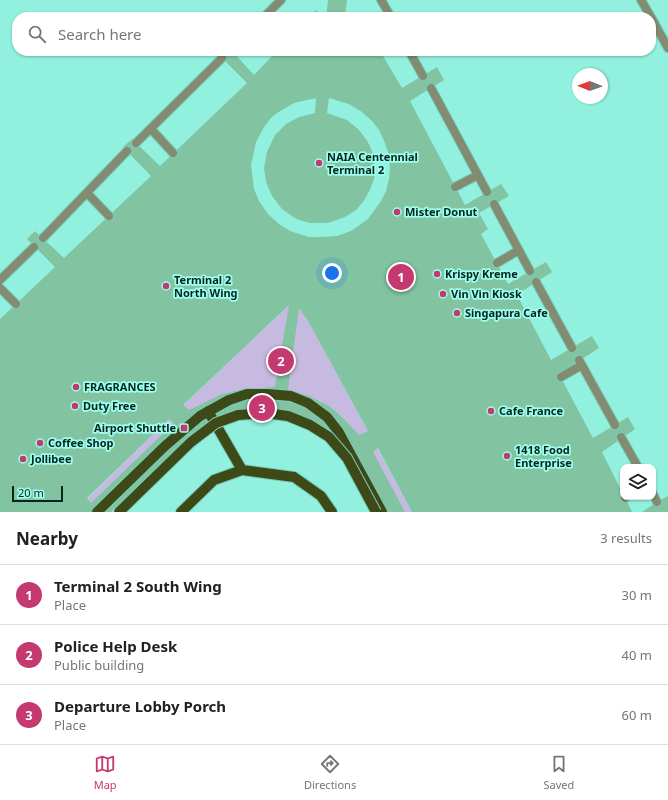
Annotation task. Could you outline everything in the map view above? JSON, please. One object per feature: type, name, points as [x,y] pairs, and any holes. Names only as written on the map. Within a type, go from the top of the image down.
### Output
[{"type":"main road","points":[[97,512],[165,446],[200,416],[229,400],[247,394],[291,396],[308,403],[327,417],[338,431],[382,512]]},
{"type":"main road","points":[[208,411],[242,470]]},
{"type":"main road","points":[[119,512],[191,442],[216,423],[238,415],[265,413],[288,416],[310,425],[329,437],[348,458],[376,512]]},
{"type":"main road","points":[[181,512],[214,480],[242,470],[294,477],[320,496],[332,512]]},
{"type":"lane","points":[[269,12],[281,0]]},
{"type":"lane","points":[[382,0],[388,12]]},
{"type":"lane","points":[[641,0],[648,12]]},
{"type":"lane","points":[[656,26],[668,48]]},
{"type":"lane","points":[[412,56],[423,76]]},
{"type":"lane","points":[[136,143],[222,58]]},
{"type":"lane","points":[[431,88],[487,192]]},
{"type":"lane","points":[[151,129],[173,153]]},
{"type":"lane","points":[[43,238],[128,151]]},
{"type":"lane","points":[[455,187],[478,175]]},
{"type":"lane","points":[[87,193],[109,216]]},
{"type":"lane","points":[[494,204],[530,271]]},
{"type":"lane","points":[[0,280],[34,247]]},
{"type":"lane","points":[[497,263],[519,250]]},
{"type":"lane","points":[[536,282],[572,348]]},
{"type":"lane","points":[[0,288],[16,304]]},
{"type":"lane","points":[[561,377],[580,363],[615,425]]},
{"type":"lane","points":[[621,437],[636,464]]},
{"type":"shaded area","points":[[289,305],[299,308],[308,321],[412,512],[379,512],[344,450],[287,414],[208,423],[184,442],[111,512],[74,512],[175,413]]},
{"type":"building","points":[[328,0],[347,0],[346,12],[327,12]]},
{"type":"building","points":[[220,56],[237,56],[254,75],[272,56],[383,56],[402,88],[437,67],[444,80],[410,101],[465,205],[501,184],[509,196],[479,213],[488,229],[481,234],[508,284],[546,262],[552,272],[517,295],[551,360],[592,336],[599,348],[559,374],[593,438],[628,417],[635,429],[602,452],[620,488],[620,500],[626,500],[632,512],[412,512],[378,448],[373,452],[405,512],[379,512],[344,450],[287,414],[208,423],[184,442],[111,512],[0,512],[0,319],[55,267],[27,239],[35,231],[64,258],[151,176],[123,147],[132,139],[160,166],[247,83]],"holes":[[[316,98],[315,113],[299,117],[286,124],[275,135],[267,152],[264,168],[266,182],[272,196],[282,209],[293,217],[310,223],[328,223],[345,217],[356,210],[363,202],[374,179],[375,169],[373,154],[370,146],[358,129],[347,120],[327,113],[329,98],[349,104],[362,112],[372,121],[379,130],[388,152],[390,167],[389,179],[386,191],[381,201],[368,219],[351,231],[337,236],[309,237],[290,231],[268,214],[259,201],[254,189],[251,165],[256,142],[271,118],[294,103]],[[289,305],[275,387],[246,389],[222,394],[189,410],[183,405]],[[299,308],[308,321],[368,431],[359,435],[329,406],[309,396],[288,390]],[[169,419],[174,423],[91,503],[87,498]]]},
{"type":"building","points":[[668,496],[668,512],[642,512],[657,502]]},
{"type":"place","name":"NAIA Centennial Terminal 2","points":[[319,163]]},
{"type":"place","name":"Mister Donut","points":[[397,212]]},
{"type":"place","name":"Krispy Kreme","points":[[437,274]]},
{"type":"place","name":"Terminal 2 South Wing","points":[[401,277]]},
{"type":"place","name":"Terminal 2 North Wing","points":[[166,286]]},
{"type":"place","name":"Vin Vin Kiosk","points":[[443,294]]},
{"type":"place","name":"Singapura Cafe","points":[[457,313]]},
{"type":"place","name":"Police Help Desk","points":[[281,361]]},
{"type":"place","name":"FRAGRANCES","points":[[76,387]]},
{"type":"place","name":"Duty Free","points":[[75,406]]},
{"type":"place","name":"Departure Lobby Porch","points":[[262,408]]},
{"type":"place","name":"Cafe France","points":[[491,411]]},
{"type":"place","name":"Airport Shuttle","points":[[184,428]]},
{"type":"place","name":"Coffee Shop","points":[[40,443]]},
{"type":"place","name":"1418 Food Enterprise","points":[[507,456]]},
{"type":"place","name":"Jollibee","points":[[23,459]]}]
